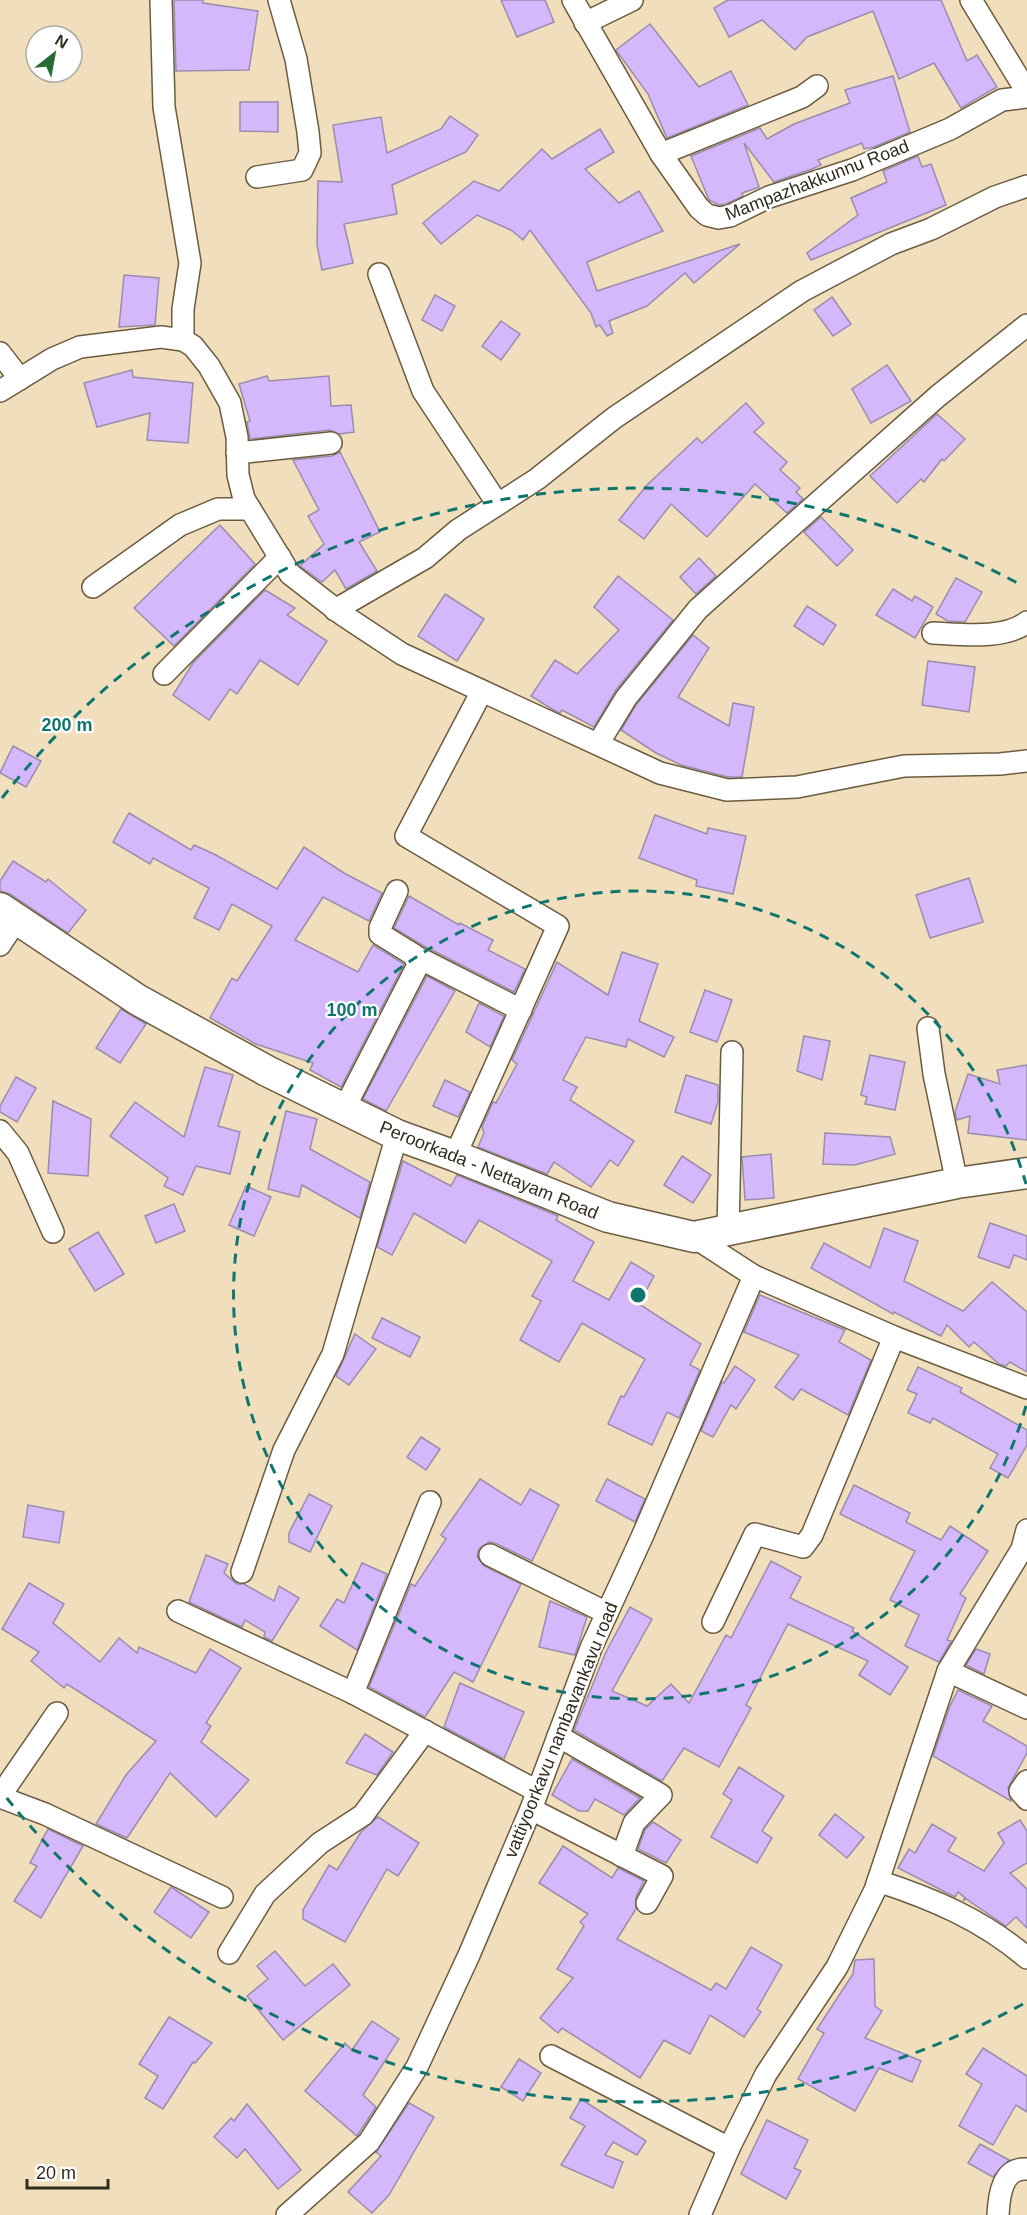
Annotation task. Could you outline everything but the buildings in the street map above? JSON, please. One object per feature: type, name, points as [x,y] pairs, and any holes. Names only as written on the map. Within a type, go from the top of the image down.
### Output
[{"type":"street","points":[[161,0],[160,49],[164,107],[190,263],[183,309],[183,340]]},
{"type":"street","points":[[257,177],[302,170],[310,153],[296,59],[279,0]]},
{"type":"street","name":"Mampazhakkunnu Road","points":[[573,0],[661,154],[699,208],[707,215],[719,218],[730,216],[769,197],[852,170],[950,129],[1002,100],[1027,97]]},
{"type":"street","points":[[585,24],[632,0]]},
{"type":"street","points":[[971,0],[1027,92]]},
{"type":"street","points":[[661,154],[802,97],[817,86]]},
{"type":"street","points":[[336,610],[425,558],[497,503],[537,479],[614,418],[802,291],[891,244],[931,229],[995,197],[1027,186]]},
{"type":"street","points":[[379,274],[423,391],[497,503]]},
{"type":"street","points":[[598,744],[626,698],[698,609],[938,396],[1027,325]]},
{"type":"street","points":[[0,391],[52,359],[80,347],[161,337],[183,340],[193,346],[209,366],[230,403],[238,475],[250,509],[290,574],[336,610],[402,654],[660,773],[727,790],[797,787],[904,766],[1000,764],[1027,761]]},
{"type":"street","points":[[0,352],[20,379]]},
{"type":"street","points":[[237,453],[331,442]]},
{"type":"street","points":[[93,587],[180,525],[218,509],[250,509]]},
{"type":"street","points":[[164,674],[280,557]]},
{"type":"street","points":[[933,633],[986,635],[1022,626],[1027,622]]},
{"type":"street","points":[[455,1156],[558,927],[406,836],[482,691]]},
{"type":"street","points":[[397,891],[380,928],[380,934],[417,957],[521,1010]]},
{"type":"street","points":[[0,945],[8,913]]},
{"type":"street","name":"Peroorkada - Nettayam Road","points":[[8,913],[138,1000],[267,1071],[397,1135],[608,1217],[694,1237],[957,1183],[1027,1173]]},
{"type":"street","points":[[344,1109],[417,968],[417,957]]},
{"type":"street","points":[[928,1028],[934,1074],[957,1183]]},
{"type":"street","points":[[728,1231],[732,1052]]},
{"type":"street","points":[[0,1131],[18,1154],[53,1232]]},
{"type":"street","points":[[242,1572],[284,1450],[333,1354],[397,1135]]},
{"type":"street","points":[[694,1237],[754,1276],[894,1337],[1027,1388]]},
{"type":"street","name":"vattiyoorkavu nambavankavu road","points":[[287,2215],[369,2142],[417,2067],[469,1955],[534,1800],[607,1613],[754,1276]]},
{"type":"street","points":[[713,1622],[755,1534],[803,1547],[812,1536],[894,1337]]},
{"type":"street","points":[[353,1693],[430,1502]]},
{"type":"street","points":[[700,2215],[729,2148],[766,2074],[837,1967],[878,1881],[948,1671],[1022,1549],[1027,1530]]},
{"type":"street","points":[[490,1555],[607,1613]]},
{"type":"street","points":[[178,1611],[353,1693],[425,1731],[622,1856],[662,1876],[647,1903]]},
{"type":"street","points":[[948,1671],[1027,1708]]},
{"type":"street","points":[[57,1713],[0,1796],[45,1814],[222,1897]]},
{"type":"street","points":[[230,1953],[265,1894],[320,1843],[363,1815],[425,1731]]},
{"type":"street","points":[[558,1736],[661,1795],[634,1822],[622,1856]]},
{"type":"street","points":[[1027,1781],[1020,1791],[1027,1799]]},
{"type":"street","points":[[878,1881],[923,1896],[982,1924],[1027,1958]]},
{"type":"street","points":[[551,2056],[729,2148]]},
{"type":"street","points":[[998,2215],[999,2198],[1007,2176],[1018,2168],[1027,2169]]}]
